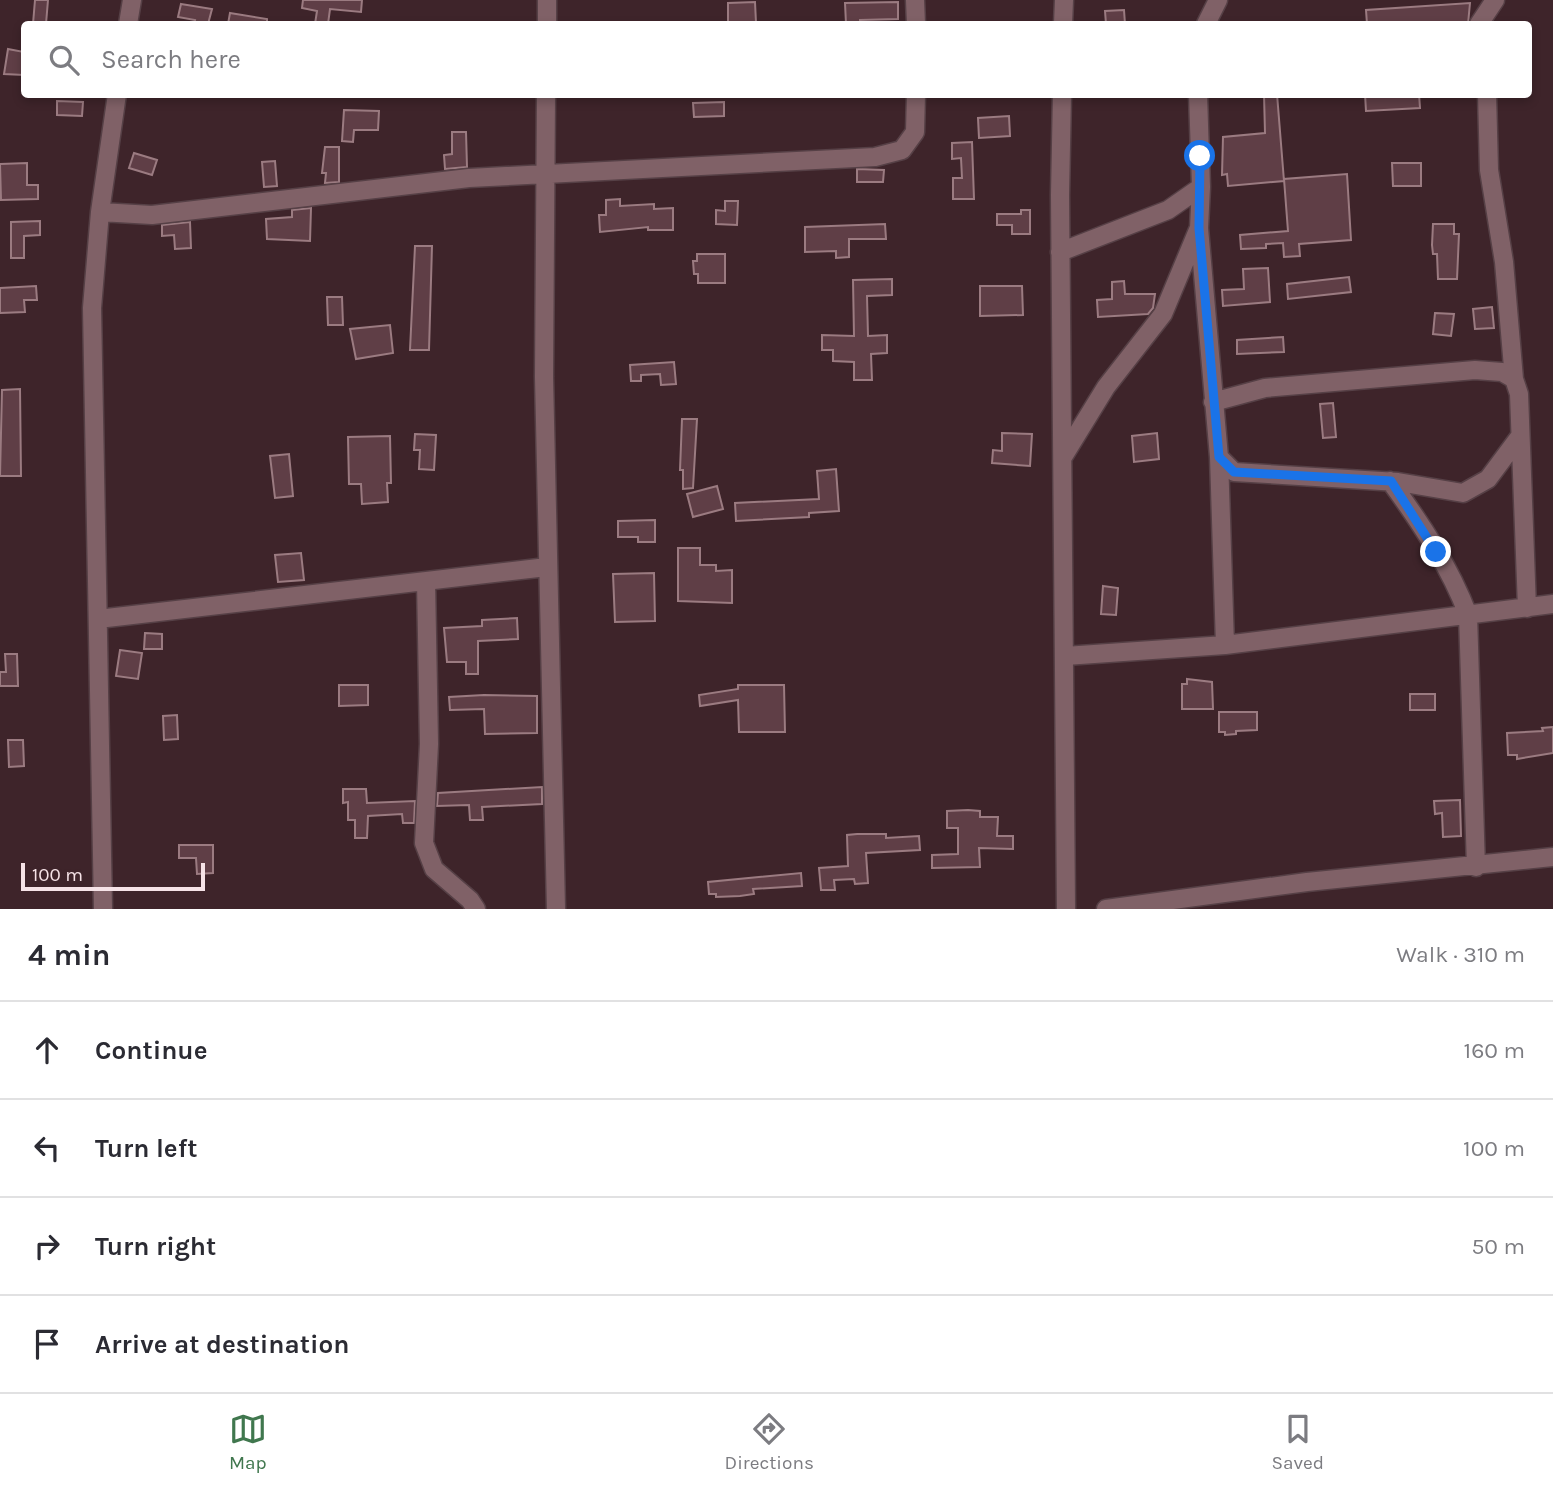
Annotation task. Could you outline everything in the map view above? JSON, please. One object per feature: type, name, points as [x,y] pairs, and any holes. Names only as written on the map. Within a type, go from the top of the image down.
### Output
[{"type":"street","points":[[128,21],[132,0]]},
{"type":"street","points":[[547,0],[547,21]]},
{"type":"street","points":[[915,0],[916,21]]},
{"type":"street","points":[[1063,21],[1064,0]]},
{"type":"street","points":[[1207,21],[1217,0]]},
{"type":"street","points":[[1481,21],[1495,0]]},
{"type":"street","points":[[103,909],[92,309],[100,212],[116,98]]},
{"type":"street","points":[[546,98],[544,377],[556,909]]},
{"type":"street","points":[[100,212],[152,215],[469,178],[874,157],[902,150],[915,132],[916,98]]},
{"type":"street","points":[[1062,98],[1060,252],[1066,909]]},
{"type":"street","points":[[1198,98],[1201,187],[1199,228],[1219,457],[1225,645]]},
{"type":"street","points":[[1487,98],[1489,170],[1504,262],[1514,379],[1519,394],[1527,608]]},
{"type":"street","points":[[1060,252],[1168,210],[1201,187]]},
{"type":"street","points":[[1063,457],[1106,387],[1163,314],[1199,228]]},
{"type":"street","points":[[1213,402],[1265,388],[1475,370],[1502,372],[1514,379]]},
{"type":"street","points":[[1219,457],[1234,472],[1391,481],[1462,493],[1488,479],[1520,436]]},
{"type":"street","points":[[1391,481],[1416,517],[1460,592],[1468,615],[1476,867]]},
{"type":"street","points":[[98,619],[547,567]]},
{"type":"street","points":[[426,581],[429,744],[424,843],[434,869],[470,900],[476,909]]},
{"type":"street","points":[[1065,656],[1225,645],[1553,604]]},
{"type":"street","points":[[1106,909],[1307,882],[1553,858]]},
{"type":"building","points":[[35,0],[48,0],[46,21],[33,21]]},
{"type":"building","points":[[303,0],[362,0],[361,12],[330,9],[328,21],[315,21],[317,11],[302,8]]},
{"type":"building","points":[[755,2],[756,21],[728,21],[728,3]]},
{"type":"building","points":[[898,2],[898,19],[846,21],[845,3]]},
{"type":"building","points":[[1470,3],[1468,21],[1367,21],[1366,10]]},
{"type":"building","points":[[181,4],[212,9],[209,21],[178,17]]},
{"type":"building","points":[[1124,10],[1125,21],[1106,21],[1105,11]]},
{"type":"building","points":[[230,13],[267,19],[267,21],[229,21]]},
{"type":"building","points":[[8,49],[21,51],[21,75],[4,74]]},
{"type":"building","points":[[1264,98],[1277,98],[1284,181],[1228,186],[1227,174],[1222,175],[1223,137],[1265,133]]},
{"type":"building","points":[[1365,98],[1419,98],[1420,108],[1366,111]]},
{"type":"building","points":[[57,101],[83,102],[82,116],[57,115]]},
{"type":"building","points":[[724,102],[724,116],[694,117],[693,103]]},
{"type":"building","points":[[344,110],[379,111],[378,130],[354,130],[353,142],[342,141]]},
{"type":"building","points":[[1009,116],[1010,136],[979,138],[978,118]]},
{"type":"building","points":[[452,132],[466,132],[467,167],[445,169],[444,155],[452,154]]},
{"type":"building","points":[[972,142],[974,199],[953,199],[953,178],[962,178],[961,158],[952,159],[952,143]]},
{"type":"building","points":[[325,147],[339,147],[339,182],[325,183],[326,173],[322,173]]},
{"type":"building","points":[[134,153],[157,160],[152,175],[129,168]]},
{"type":"building","points":[[275,161],[277,186],[264,187],[262,162]]},
{"type":"building","points":[[27,163],[27,185],[38,185],[38,199],[1,200],[0,164]]},
{"type":"building","points":[[1392,163],[1421,163],[1421,186],[1393,186]]},
{"type":"building","points":[[857,169],[884,170],[883,182],[857,182]]},
{"type":"building","points":[[1347,174],[1351,240],[1299,244],[1300,256],[1284,257],[1283,243],[1266,244],[1266,248],[1241,249],[1240,235],[1288,231],[1284,179]]},
{"type":"building","points":[[620,199],[620,206],[654,204],[654,209],[673,208],[673,230],[648,230],[648,227],[600,232],[599,215],[606,215],[606,200]]},
{"type":"building","points":[[725,201],[738,201],[737,225],[716,224],[716,210],[725,211]]},
{"type":"building","points":[[311,208],[310,241],[267,239],[266,219],[292,217],[292,210]]},
{"type":"building","points":[[1021,210],[1030,210],[1030,234],[1012,234],[1012,225],[997,225],[997,214],[1021,214]]},
{"type":"building","points":[[40,221],[40,235],[24,236],[24,258],[11,258],[11,222]]},
{"type":"building","points":[[190,222],[191,248],[175,249],[174,235],[162,236],[162,225]]},
{"type":"building","points":[[885,224],[886,239],[849,239],[849,257],[836,258],[836,251],[805,252],[805,227]]},
{"type":"building","points":[[1433,224],[1454,224],[1454,234],[1459,234],[1457,279],[1438,279],[1437,254],[1433,254],[1432,245]]},
{"type":"building","points":[[415,246],[432,246],[429,350],[410,350]]},
{"type":"building","points":[[697,254],[725,254],[725,283],[698,283],[693,261],[697,261]]},
{"type":"building","points":[[1268,268],[1270,302],[1223,306],[1222,290],[1244,289],[1243,269]]},
{"type":"building","points":[[1349,277],[1351,292],[1288,299],[1287,284]]},
{"type":"building","points":[[892,279],[892,295],[867,296],[868,336],[887,335],[887,353],[871,354],[872,380],[854,380],[854,362],[833,361],[833,350],[822,350],[822,335],[854,336],[853,280]]},
{"type":"building","points":[[1124,281],[1125,294],[1155,294],[1153,308],[1148,314],[1098,317],[1097,300],[1112,299],[1112,282]]},
{"type":"building","points":[[36,286],[37,300],[24,300],[25,312],[0,313],[0,288]]},
{"type":"building","points":[[980,286],[1022,286],[1023,315],[980,316]]},
{"type":"building","points":[[327,297],[342,297],[343,325],[328,325]]},
{"type":"building","points":[[1492,307],[1494,328],[1475,329],[1473,309]]},
{"type":"building","points":[[1435,313],[1454,314],[1451,336],[1433,334]]},
{"type":"building","points":[[390,325],[393,353],[356,359],[350,329]]},
{"type":"building","points":[[1283,337],[1284,352],[1237,354],[1237,340]]},
{"type":"building","points":[[674,362],[676,384],[661,385],[660,374],[641,375],[641,381],[631,381],[630,365]]},
{"type":"building","points":[[20,389],[21,476],[0,476],[2,390]]},
{"type":"building","points":[[1333,403],[1336,437],[1323,438],[1320,404]]},
{"type":"building","points":[[682,419],[697,419],[693,488],[683,489],[683,470],[680,470]]},
{"type":"building","points":[[1002,433],[1032,434],[1030,466],[992,463],[993,450],[1002,451]]},
{"type":"building","points":[[1157,433],[1159,459],[1134,462],[1132,436]]},
{"type":"building","points":[[415,434],[436,435],[434,470],[419,469],[420,450],[414,450]]},
{"type":"building","points":[[390,436],[391,483],[387,483],[388,502],[362,504],[361,484],[349,484],[348,437]]},
{"type":"building","points":[[289,454],[293,496],[275,498],[270,456]]},
{"type":"building","points":[[836,469],[839,511],[809,513],[809,517],[736,521],[735,503],[819,499],[817,471]]},
{"type":"building","points":[[717,486],[723,509],[693,517],[687,494]]},
{"type":"building","points":[[655,520],[655,542],[638,542],[638,537],[618,537],[618,521]]},
{"type":"building","points":[[678,548],[700,548],[700,565],[716,565],[716,571],[732,570],[732,603],[678,601]]},
{"type":"building","points":[[301,553],[304,580],[278,582],[275,555]]},
{"type":"building","points":[[654,573],[655,621],[615,622],[613,574]]},
{"type":"building","points":[[1103,586],[1118,588],[1116,615],[1101,614]]},
{"type":"building","points":[[517,618],[518,639],[478,641],[478,674],[466,674],[466,662],[447,662],[444,628],[482,626],[482,620]]},
{"type":"building","points":[[145,633],[162,634],[162,649],[144,649]]},
{"type":"building","points":[[120,650],[142,653],[138,679],[116,676]]},
{"type":"building","points":[[5,654],[17,654],[18,686],[0,686],[0,672],[6,672]]},
{"type":"building","points":[[1187,679],[1212,682],[1213,709],[1182,709],[1182,684],[1187,684]]},
{"type":"building","points":[[339,685],[368,685],[368,705],[339,706]]},
{"type":"building","points":[[738,685],[784,685],[785,732],[739,732],[738,700],[700,706],[699,695],[738,689]]},
{"type":"building","points":[[1410,694],[1435,694],[1435,710],[1410,710]]},
{"type":"building","points":[[537,696],[537,733],[485,734],[484,709],[450,710],[449,697]]},
{"type":"building","points":[[1219,712],[1257,712],[1257,730],[1236,731],[1236,734],[1225,735],[1225,732],[1219,732]]},
{"type":"building","points":[[177,715],[178,739],[164,740],[163,716]]},
{"type":"building","points":[[1553,727],[1553,753],[1517,759],[1517,755],[1508,755],[1507,733],[1543,731],[1542,728]]},
{"type":"building","points":[[8,740],[23,740],[24,766],[9,767]]},
{"type":"building","points":[[542,787],[542,804],[482,807],[483,820],[470,820],[469,805],[437,806],[438,793]]},
{"type":"building","points":[[343,789],[366,789],[367,803],[415,801],[414,823],[403,823],[402,814],[368,816],[367,838],[355,838],[355,820],[348,820],[348,802],[343,803]]},
{"type":"building","points":[[1460,800],[1461,836],[1443,837],[1442,813],[1435,814],[1434,801]]},
{"type":"building","points":[[947,811],[980,811],[980,817],[998,817],[997,836],[1013,836],[1013,849],[979,848],[980,867],[932,868],[932,855],[958,854],[958,828],[947,828]]},
{"type":"building","points":[[886,834],[886,838],[919,836],[920,850],[866,853],[868,883],[855,884],[854,879],[834,880],[835,890],[821,890],[819,868],[848,866],[847,835]]},
{"type":"building","points":[[179,845],[213,845],[213,873],[197,874],[196,858],[179,858]]},
{"type":"building","points":[[801,873],[802,886],[753,889],[754,894],[740,896],[716,897],[716,894],[709,894],[708,882]]},
{"type":"route","points":[[1200,156],[1199,228],[1206,281],[1219,457],[1234,472],[1310,474],[1391,481],[1436,552]]}]
